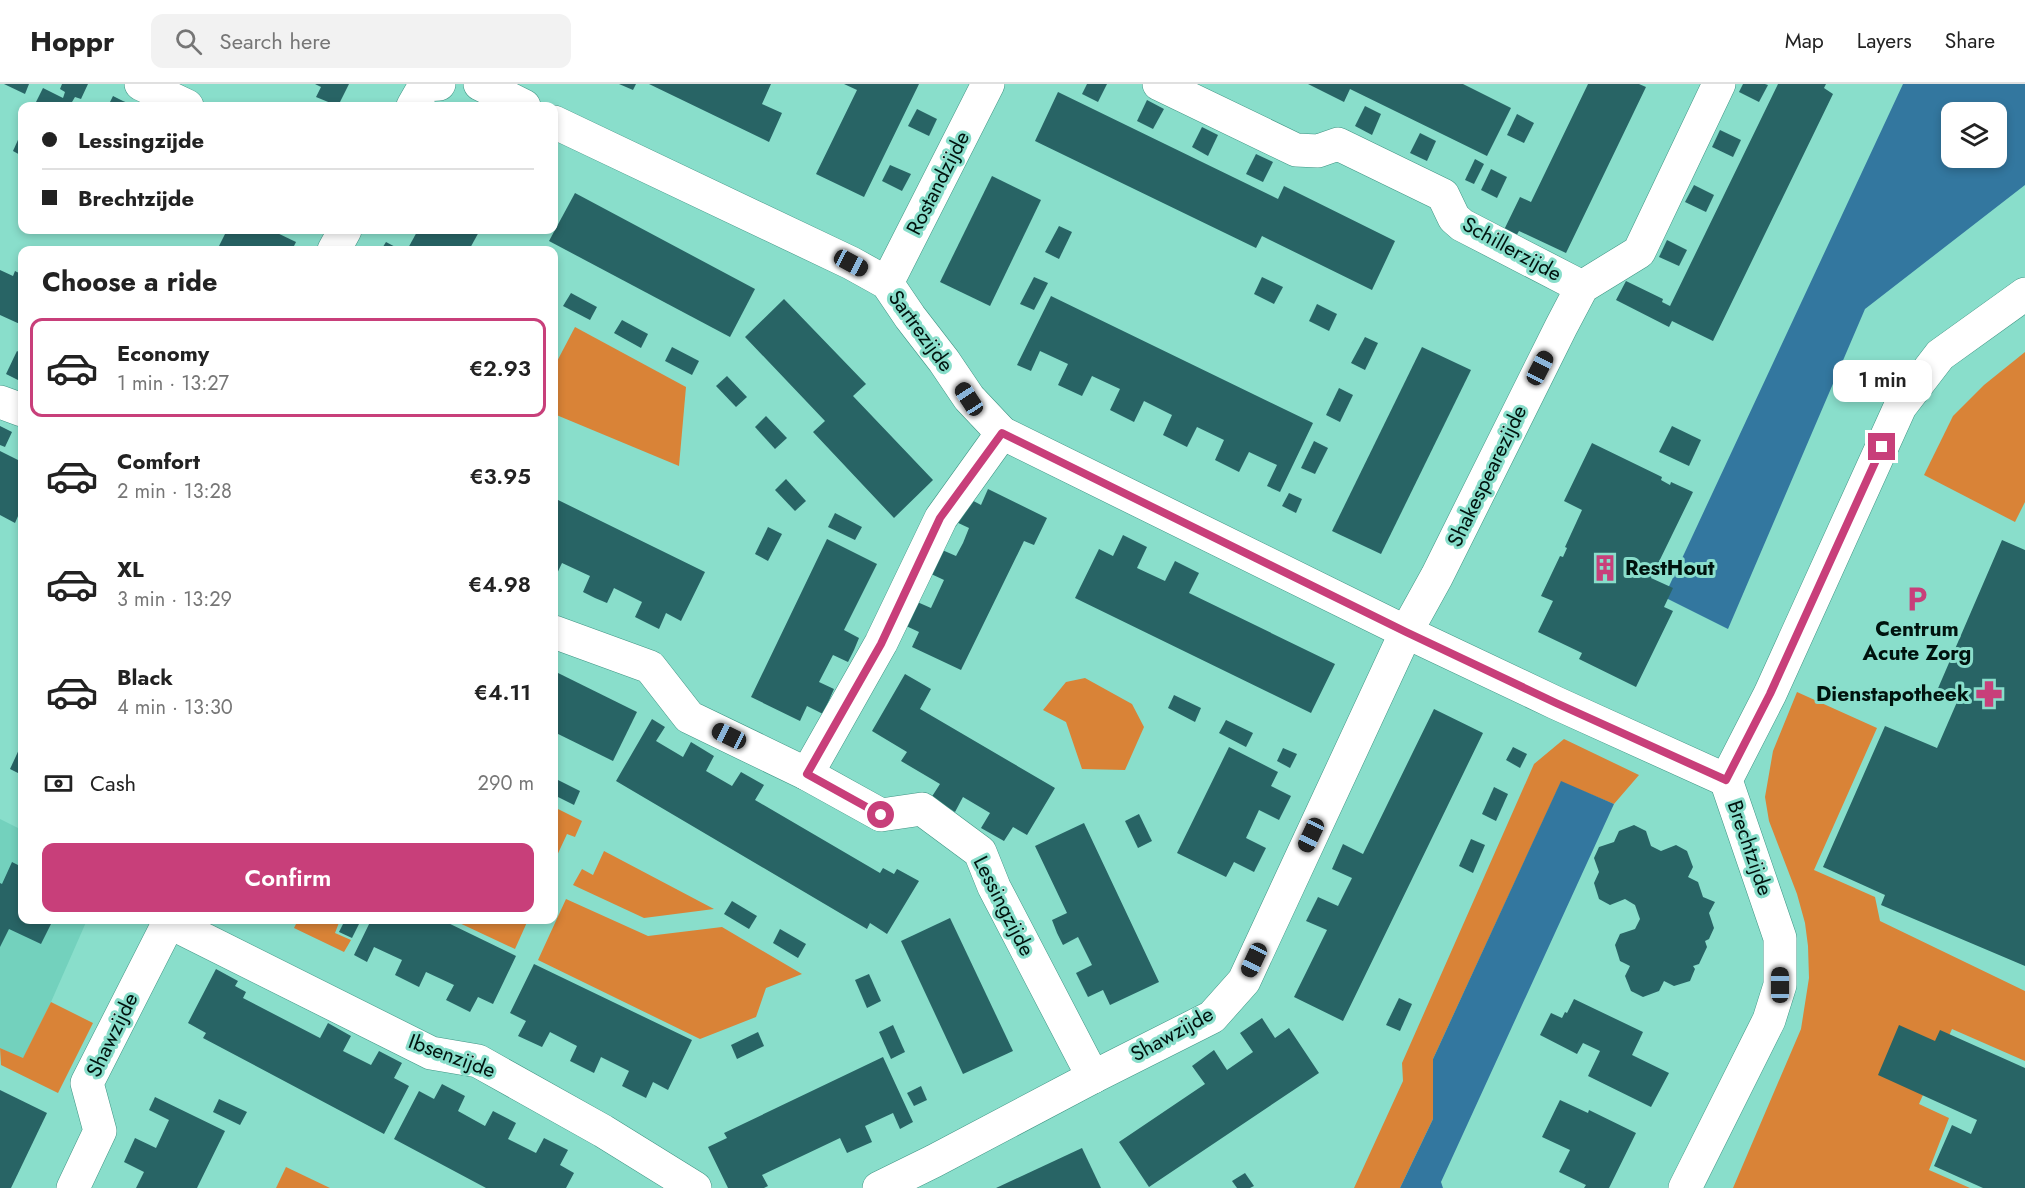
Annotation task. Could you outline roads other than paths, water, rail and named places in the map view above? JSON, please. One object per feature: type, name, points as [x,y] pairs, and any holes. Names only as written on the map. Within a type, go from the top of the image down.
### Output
[{"type":"street","points":[[141,84],[179,102]]},
{"type":"street","points":[[415,102],[425,85],[439,84]]},
{"type":"street","points":[[480,84],[516,102]]},
{"type":"street","name":"Rostandzijde","points":[[887,283],[988,84]]},
{"type":"street","name":"Schillerzijde","points":[[1159,84],[1296,150],[1318,151],[1338,144],[1349,149],[1443,195],[1454,218],[1462,225],[1582,287]]},
{"type":"street","points":[[1582,287],[1639,252],[1719,84]]},
{"type":"street","name":"Sartrezijde","points":[[558,124],[887,283],[969,399],[1002,433],[1406,632],[1726,780]]},
{"type":"street","name":"Shakespearezijde","points":[[1406,632],[1437,576],[1582,287]]},
{"type":"street","name":"Brechtzijde","points":[[1685,1188],[1769,1020],[1780,985],[1780,938],[1726,780],[1770,694],[1900,407],[1940,355],[2025,294]]},
{"type":"street","points":[[0,402],[18,409]]},
{"type":"street","points":[[807,774],[881,644],[940,518],[1002,433]]},
{"type":"street","name":"Shawzijde","points":[[879,1188],[1212,1017],[1244,981],[1406,632]]},
{"type":"street","name":"Lessingzijde","points":[[558,633],[650,667],[689,717],[807,774],[881,815],[922,809],[980,852],[994,887],[1093,1077]]},
{"type":"street","name":"Shawzijde","points":[[73,1188],[100,1131],[87,1083],[168,924]]},
{"type":"street","name":"Ibsenzijde","points":[[176,924],[431,1053],[478,1061],[603,1131],[694,1188]]},
{"type":"water","points":[[1903,84],[2025,84],[2025,185],[1865,309],[1728,629],[1664,597]]},
{"type":"water","points":[[1561,781],[1614,804],[1441,1182],[1443,1188],[1400,1188],[1433,1119],[1433,1059]]},
{"type":"place","name":"RestHout","points":[[1605,568]]},
{"type":"place","name":"Centrum Acute Zorg","points":[[1917,599]]},
{"type":"place","name":"Dienstapotheek","points":[[1989,694]]}]
